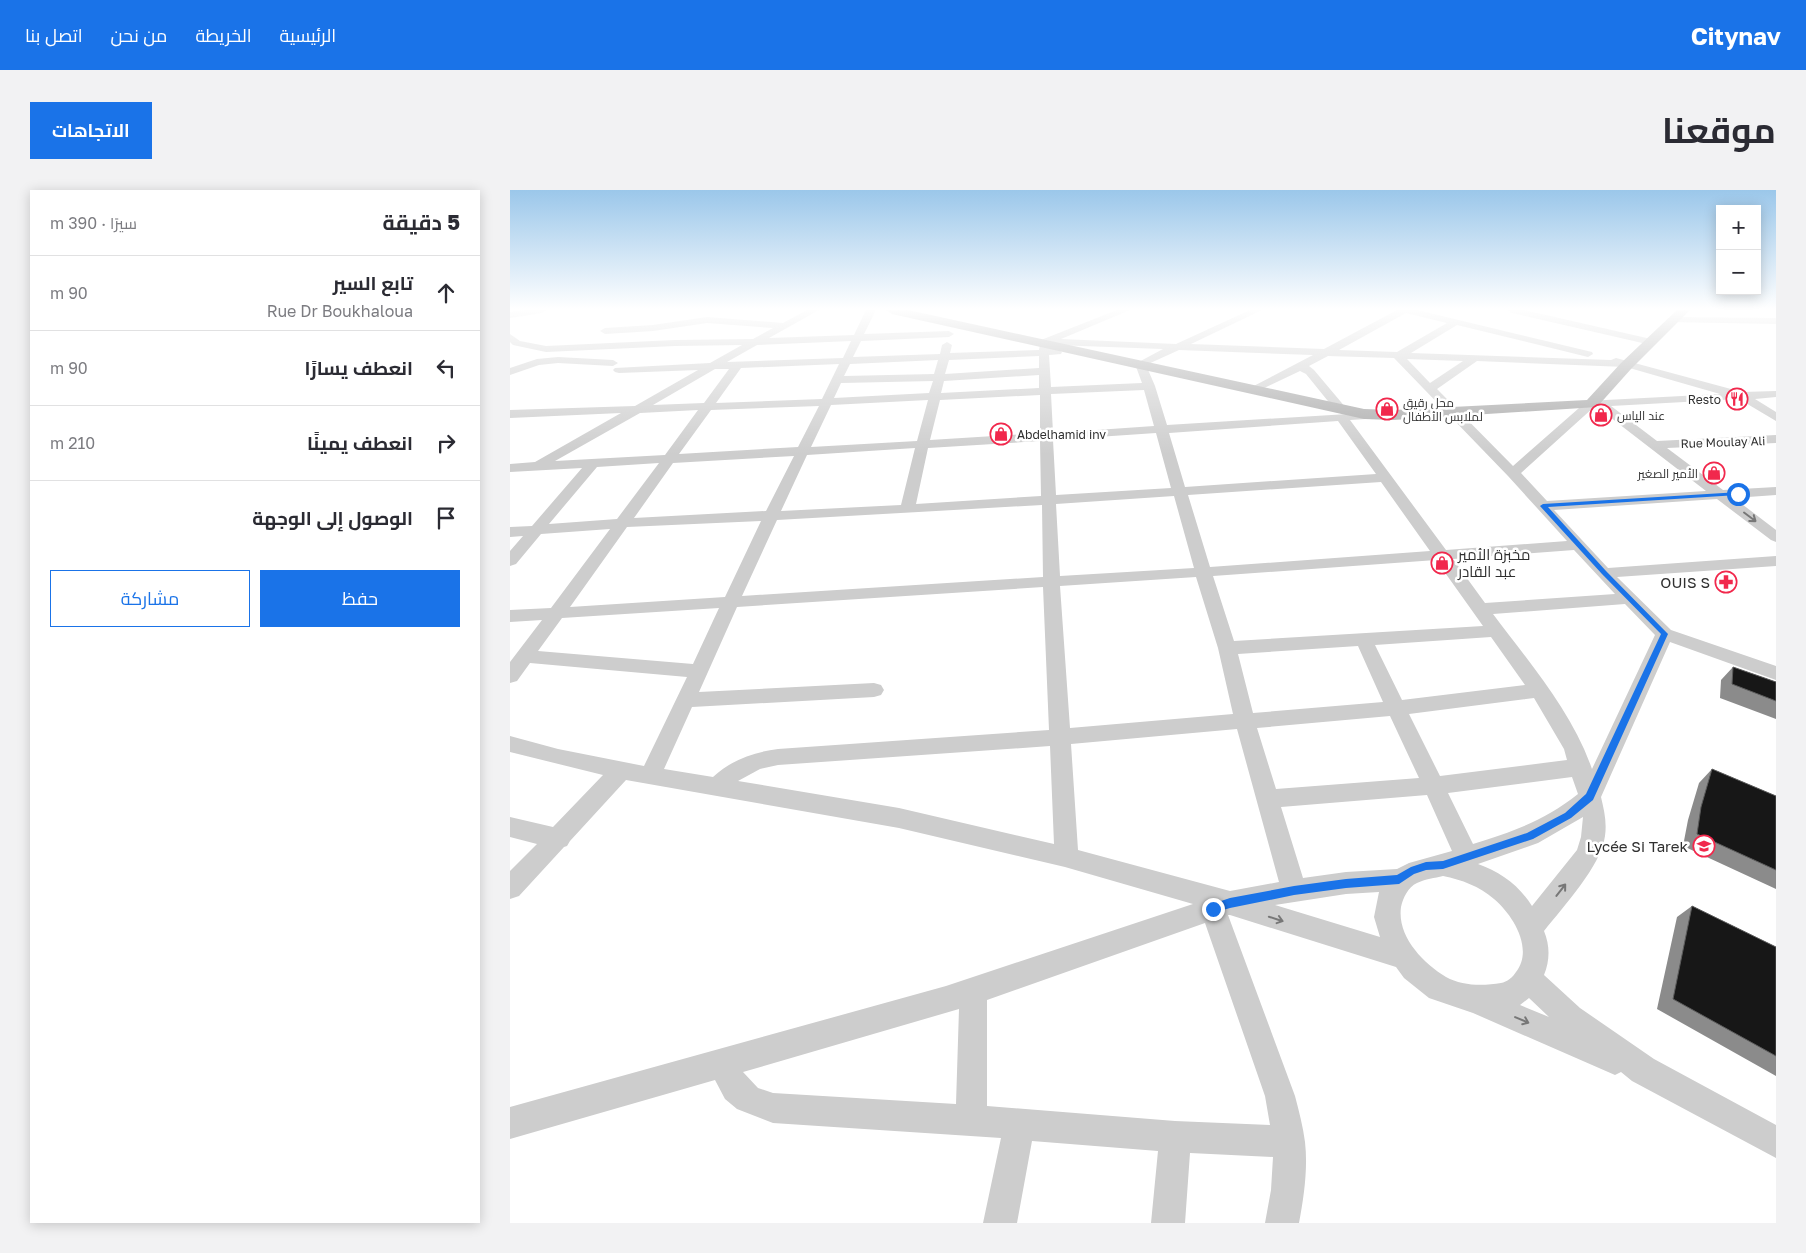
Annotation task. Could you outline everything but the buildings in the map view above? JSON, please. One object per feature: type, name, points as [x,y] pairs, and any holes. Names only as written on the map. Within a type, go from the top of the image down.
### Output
[{"type":"main road","points":[[1115,358],[1254,389],[1341,413],[1377,415],[1454,412],[1597,400],[1633,358]]},
{"type":"street","points":[[537,466],[726,358]]},
{"type":"street","points":[[650,776],[772,514],[848,358]]},
{"type":"street","points":[[510,361],[537,362],[558,360],[616,367],[710,367],[920,358]]},
{"type":"street","points":[[907,509],[944,358]]},
{"type":"street","points":[[1044,358],[1051,581],[1067,857]]},
{"type":"street","points":[[1152,358],[1140,364],[1149,386],[1227,648],[1245,720],[1294,890]]},
{"type":"street","points":[[1254,389],[1314,358]]},
{"type":"street","points":[[1400,358],[1513,473],[1604,573],[1665,634],[1776,673]]},
{"type":"street","points":[[1439,358],[1627,364]]},
{"type":"street","points":[[1430,388],[1476,358]]},
{"type":"street","points":[[1604,358],[1742,396],[1776,417]]},
{"type":"street","points":[[510,372],[537,362]]},
{"type":"street","points":[[510,676],[737,366]]},
{"type":"street","points":[[1301,366],[1310,372],[1341,413],[1497,631],[1538,690],[1574,748],[1590,797],[1594,817],[1593,837],[1587,855],[1531,928]]},
{"type":"street","points":[[837,380],[1044,371]]},
{"type":"street","points":[[510,414],[826,402],[1149,386]]},
{"type":"street","points":[[1597,400],[1614,403],[1776,394]]},
{"type":"street","points":[[1597,400],[1776,537]]},
{"type":"street","points":[[1513,473],[1597,400]]},
{"type":"street","points":[[1614,403],[1776,522]]},
{"type":"street","points":[[512,470],[537,466],[594,462],[1162,430],[1341,413]]},
{"type":"street","name":"Rue Moulay Ali","points":[[1654,445],[1776,439]]},
{"type":"street","points":[[510,561],[594,462]]},
{"type":"street","points":[[510,532],[622,523],[772,514],[907,509],[1386,478]]},
{"type":"street","points":[[1543,506],[1776,491]]},
{"type":"street","points":[[510,616],[1203,572],[1579,545]]},
{"type":"street","points":[[1604,573],[1776,561]]},
{"type":"street","points":[[1481,609],[1628,598]]},
{"type":"street","points":[[1227,648],[1497,631]]},
{"type":"street","points":[[1642,1070],[1477,1001],[1449,994],[1430,984],[1401,955],[1390,934],[1386,913],[1390,895],[1399,880],[1411,871],[1426,866],[1455,861],[1530,836],[1568,816],[1590,797],[1665,634]]},
{"type":"street","points":[[1364,640],[1433,786],[1455,861],[1464,869],[1484,878],[1504,891],[1520,908],[1531,928],[1536,955],[1529,979],[1520,989],[1508,996],[1494,1000],[1477,1001]]},
{"type":"street","points":[[526,656],[699,671]]},
{"type":"street","points":[[685,700],[874,690]]},
{"type":"street","points":[[717,787],[738,769],[765,758],[1060,737],[1397,708],[1538,690]]},
{"type":"street","points":[[510,744],[620,772],[896,818],[1067,857],[1221,906],[1401,955]]},
{"type":"street","points":[[1268,799],[1433,786],[1580,767]]},
{"type":"street","points":[[510,888],[559,839],[620,772]]},
{"type":"street","points":[[510,827],[559,839]]},
{"type":"street","points":[[510,1124],[973,992],[1221,906],[1294,890],[1346,883],[1399,880]]},
{"type":"street","points":[[1221,906],[1280,1096],[1289,1142],[1288,1198],[1282,1223]]},
{"type":"street","points":[[1529,979],[1570,1018],[1642,1070],[1776,1142]]},
{"type":"street","points":[[972,1120],[973,992]]},
{"type":"street","points":[[724,1063],[728,1077],[736,1089],[746,1098],[773,1108],[972,1120],[1175,1137],[1289,1142]]},
{"type":"street","points":[[1000,1223],[1020,1124]]},
{"type":"street","points":[[1168,1223],[1175,1137]]},
{"type":"place","name":"Resto","points":[[1737,399]]},
{"type":"place","name":"محل رقيق لملابس الأطفال","points":[[1387,409]]},
{"type":"place","name":"عند الياس","points":[[1601,415]]},
{"type":"place","name":"Abdelhamid inv","points":[[1001,434]]},
{"type":"place","name":"الأمير الصغير","points":[[1714,473]]},
{"type":"place","name":"مخبزة الأمير عبد القادر","points":[[1442,563]]},
{"type":"place","name":"OUIS S","points":[[1726,582]]},
{"type":"place","name":"Lycée Si Tarek","points":[[1704,846]]},
{"type":"route","points":[[1213,909],[1230,903],[1294,890],[1346,883],[1399,880],[1411,871],[1426,866],[1443,865],[1530,836],[1568,816],[1590,797],[1665,634],[1604,573],[1543,506],[1738,494]]}]
